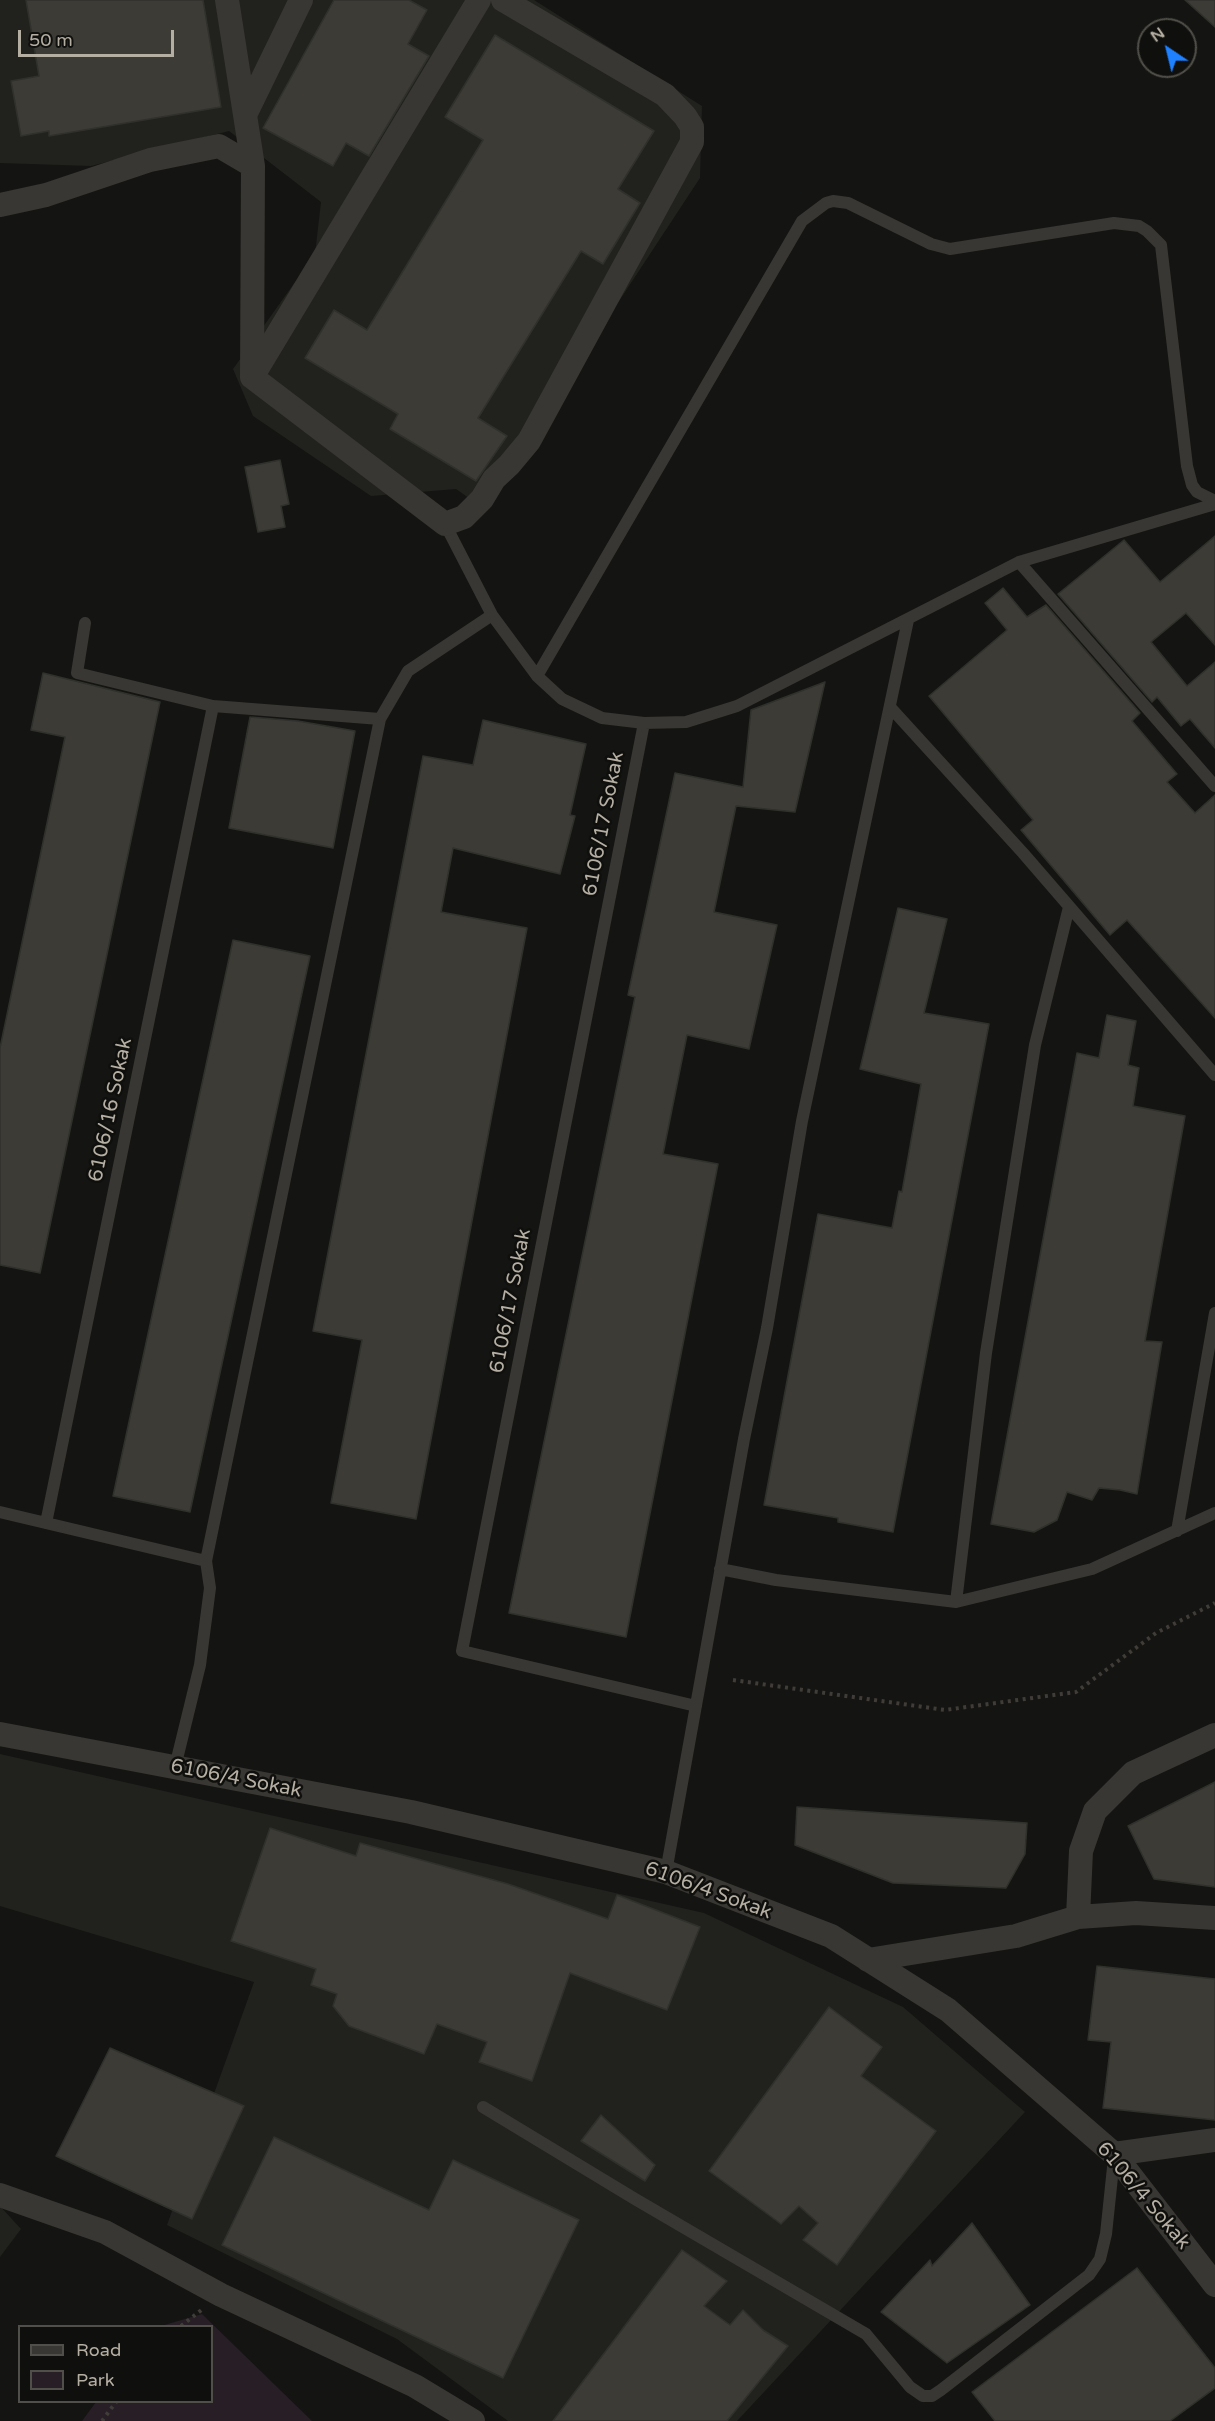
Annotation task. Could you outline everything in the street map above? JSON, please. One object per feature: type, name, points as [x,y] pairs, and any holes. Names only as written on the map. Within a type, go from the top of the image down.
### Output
[{"type":"street","points":[[227,0],[253,166],[252,377]]},
{"type":"street","points":[[245,115],[301,0]]},
{"type":"street","points":[[252,377],[478,0]]},
{"type":"street","points":[[252,377],[445,524],[464,517],[482,499],[494,479],[529,441],[692,142],[692,127],[665,95],[503,0]]},
{"type":"street","points":[[0,205],[46,195],[150,160],[219,146],[253,166]]},
{"type":"street","name":"6106/4 Sokak","points":[[0,1734],[411,1812],[666,1872],[831,1936],[948,2010],[1114,2154],[1215,2285]]},
{"type":"street","points":[[1078,1917],[1082,1851],[1095,1811],[1133,1773],[1215,1735]]},
{"type":"street","points":[[868,1960],[1016,1936],[1078,1917],[1136,1912],[1215,1918]]},
{"type":"street","points":[[1114,2154],[1215,2140]]},
{"type":"street","points":[[4,2205],[105,2232],[221,2295],[415,2386],[473,2421]]},
{"type":"lane","points":[[537,676],[802,221],[826,202],[848,203],[931,244],[950,249],[1114,223],[1138,226],[1147,231],[1161,245],[1187,466],[1197,492],[1215,502]]},
{"type":"lane","points":[[445,524],[492,615],[537,676],[562,699],[602,718],[644,723],[686,722],[737,706],[1019,562],[1215,502]]},
{"type":"lane","points":[[1019,562],[1215,786]]},
{"type":"lane","points":[[175,1767],[200,1665],[210,1587],[206,1561],[380,719],[408,671],[492,615]]},
{"type":"lane","points":[[666,1872],[720,1569],[767,1328],[802,1121],[908,620]]},
{"type":"lane","points":[[85,623],[77,673],[213,706],[380,719]]},
{"type":"lane","name":"6106/16 Sokak","points":[[46,1523],[213,706]]},
{"type":"lane","points":[[890,707],[1215,1075]]},
{"type":"lane","name":"6106/17 Sokak","points":[[644,723],[462,1651],[696,1706]]},
{"type":"lane","points":[[956,1602],[986,1353],[1035,1045],[1069,907]]},
{"type":"lane","points":[[1177,1530],[1215,1313]]},
{"type":"lane","points":[[0,1512],[206,1561]]},
{"type":"lane","points":[[720,1569],[776,1580],[956,1602],[1092,1569],[1215,1514]]},
{"type":"lane","points":[[483,2107],[866,2334],[910,2387],[923,2396],[932,2396],[941,2390],[1089,2275],[1100,2259],[1106,2234],[1114,2154]]},
{"type":"path","points":[[733,1680],[945,1710],[1076,1692],[1156,1633],[1215,1603]]},
{"type":"path","points":[[102,2421],[115,2403]]},
{"type":"shaded area","points":[[0,0],[534,0],[702,106],[700,178],[483,508],[456,489],[371,496],[253,416],[233,369],[315,254],[321,202],[229,131],[91,166],[0,163]]},
{"type":"shaded area","points":[[0,1754],[704,1913],[903,2007],[1025,2112],[737,2421],[508,2421],[397,2339],[167,2225],[254,1982],[0,1906]]},
{"type":"shaded area","points":[[0,2206],[21,2229],[0,2257]]},
{"type":"green space","points":[[202,2314],[312,2421],[82,2421],[95,2403],[213,2403],[213,2325],[164,2325]]},
{"type":"building","points":[[26,0],[203,0],[221,107],[49,136],[49,131],[21,136],[11,81],[39,76]]},
{"type":"building","points":[[334,0],[409,0],[427,10],[408,44],[429,56],[369,156],[346,143],[333,166],[263,128]]},
{"type":"building","points":[[1185,0],[1215,0],[1215,27]]},
{"type":"building","points":[[495,35],[654,131],[618,189],[640,203],[603,264],[581,251],[478,418],[507,436],[476,481],[390,429],[398,414],[305,358],[334,310],[367,330],[483,140],[445,117]]},
{"type":"building","points":[[280,460],[289,504],[281,506],[285,527],[258,532],[245,467]]},
{"type":"building","points":[[1215,536],[1215,645],[1186,613],[1151,642],[1187,686],[1215,662],[1215,748],[1190,719],[1181,726],[1157,697],[1152,702],[1058,594],[1124,540],[1160,582]]},
{"type":"building","points":[[1003,588],[1027,617],[1046,605],[1140,713],[1132,721],[1177,774],[1167,782],[1195,813],[1215,795],[1215,1018],[1127,920],[1110,935],[1021,830],[1033,820],[929,696],[1007,630],[985,603]]},
{"type":"building","points":[[43,673],[160,702],[40,1273],[0,1265],[0,1048],[65,737],[31,730]]},
{"type":"building","points":[[825,682],[795,812],[736,806],[714,912],[777,925],[749,1049],[687,1035],[663,1154],[718,1164],[626,1637],[509,1613],[635,997],[628,995],[675,773],[743,787],[751,710]]},
{"type":"building","points":[[250,717],[298,721],[355,731],[333,848],[229,828]]},
{"type":"building","points":[[483,720],[586,744],[570,815],[575,816],[560,874],[453,848],[441,912],[527,928],[416,1519],[331,1503],[362,1340],[313,1331],[423,756],[473,765]]},
{"type":"building","points":[[898,908],[947,919],[924,1013],[989,1024],[893,1532],[838,1522],[838,1518],[764,1505],[818,1214],[892,1228],[899,1191],[902,1192],[921,1084],[860,1069]]},
{"type":"building","points":[[233,940],[310,956],[190,1512],[113,1496]]},
{"type":"building","points":[[1107,1015],[1136,1021],[1128,1065],[1139,1068],[1133,1106],[1185,1116],[1145,1341],[1162,1342],[1137,1494],[1099,1488],[1092,1500],[1067,1492],[1057,1520],[1034,1532],[991,1524],[1077,1053],[1099,1058]]},
{"type":"building","points":[[1215,1782],[1215,1887],[1154,1879],[1128,1826]]},
{"type":"building","points":[[797,1807],[1027,1823],[1025,1854],[1006,1888],[893,1883],[795,1845]]},
{"type":"building","points":[[270,1828],[356,1856],[360,1843],[508,1884],[608,1919],[617,1895],[700,1927],[667,2010],[570,1973],[532,2081],[479,2062],[487,2042],[437,2024],[424,2054],[349,2026],[333,2006],[337,1994],[311,1985],[316,1969],[231,1941]]},
{"type":"building","points":[[1097,1966],[1215,1979],[1215,2120],[1103,2108],[1111,2042],[1088,2040]]},
{"type":"building","points":[[829,2007],[882,2047],[861,2076],[936,2131],[837,2265],[803,2240],[818,2223],[799,2206],[781,2224],[709,2171]]},
{"type":"building","points":[[110,2048],[244,2106],[192,2219],[56,2156]]},
{"type":"building","points":[[601,2115],[655,2165],[645,2181],[581,2141]]},
{"type":"building","points":[[274,2137],[429,2210],[453,2160],[579,2220],[503,2378],[222,2245]]},
{"type":"building","points":[[972,2223],[1030,2305],[947,2363],[881,2312],[930,2260],[932,2266]]},
{"type":"building","points":[[682,2250],[727,2281],[704,2306],[730,2325],[743,2310],[763,2330],[788,2346],[727,2421],[553,2421]]},
{"type":"building","points":[[1137,2268],[1215,2368],[1215,2388],[1170,2421],[995,2421],[972,2392]]}]
